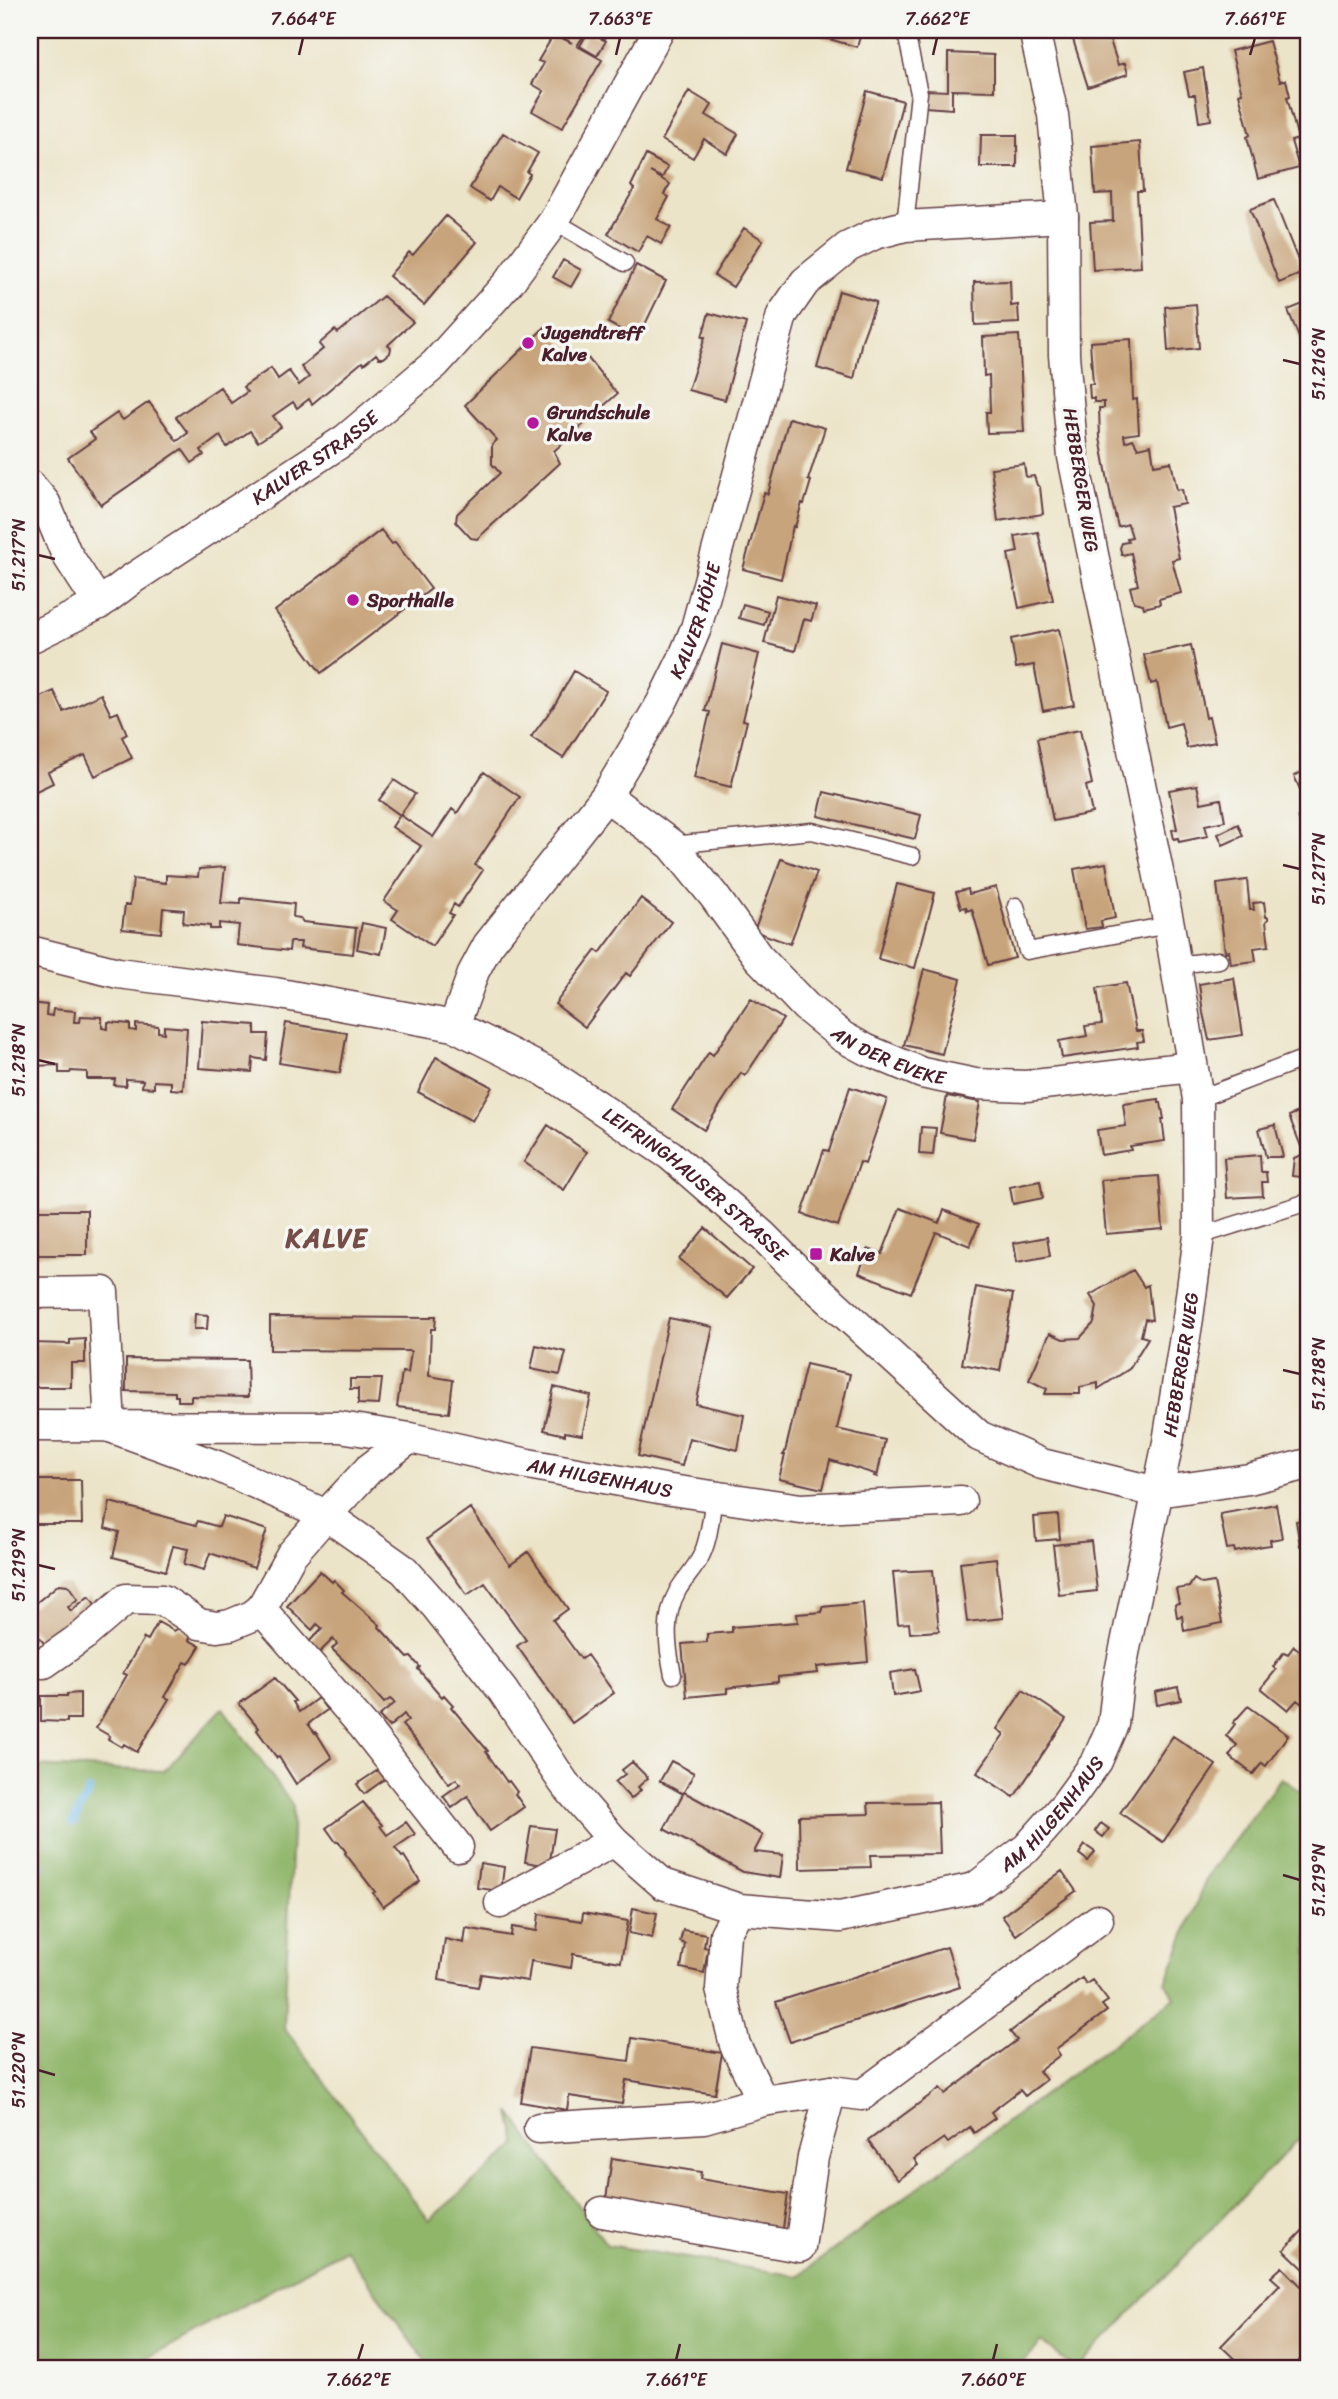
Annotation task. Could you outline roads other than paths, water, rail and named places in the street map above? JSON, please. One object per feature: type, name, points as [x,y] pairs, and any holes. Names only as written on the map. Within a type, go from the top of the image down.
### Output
[{"type":"street","name":"KALVER STRASSE","points":[[30,638],[99,604],[132,579],[346,439],[435,364],[509,282],[554,221],[659,30]]},
{"type":"street","name":"HEBBERGER WEG","points":[[1034,30],[1053,115],[1063,217],[1064,355],[1073,457],[1177,965],[1198,1099],[1199,1236],[1182,1356],[1157,1492]]},
{"type":"street","name":"KALVER HÖHE","points":[[454,1026],[474,971],[488,945],[606,796],[661,704],[696,628],[782,315],[805,282],[848,247],[875,234],[905,226],[1063,217]]},
{"type":"street","points":[[30,485],[46,503],[66,553],[99,604]]},
{"type":"street","name":"AN DER EVEKE","points":[[606,796],[672,845],[714,896],[758,957],[806,1007],[843,1037],[865,1049],[922,1073],[975,1084],[1026,1086],[1192,1067]]},
{"type":"street","name":"LEIFRINGHAUSER STRASSE","points":[[30,951],[118,973],[275,993],[454,1026],[545,1070],[670,1155],[762,1235],[979,1436],[1042,1464],[1157,1492],[1249,1479],[1308,1464]]},
{"type":"street","points":[[30,1293],[103,1292],[110,1427]]},
{"type":"street","name":"AM HILGENHAUS","points":[[30,1426],[340,1427],[410,1437],[528,1464],[801,1509],[961,1501]]},
{"type":"street","name":"AM HILGENHAUS","points":[[110,1427],[217,1466],[326,1515],[404,1570],[503,1691],[564,1783],[614,1841],[663,1884],[739,1909],[841,1917],[975,1888],[1027,1849],[1065,1805],[1097,1761],[1112,1724],[1118,1682],[1157,1492]]},
{"type":"street","points":[[30,1662],[44,1662],[84,1635],[126,1599],[163,1600],[199,1624],[217,1627],[252,1616],[261,1609],[291,1555],[326,1515],[369,1469],[410,1437]]},
{"type":"street","points":[[261,1609],[364,1727],[458,1847]]},
{"type":"street","points":[[500,1903],[614,1841]]},
{"type":"street","points":[[739,1909],[725,1934],[721,1989],[735,2045],[763,2101]]},
{"type":"street","points":[[539,2127],[704,2118],[763,2101],[831,2091],[862,2095],[1098,1920]]},
{"type":"street","points":[[602,2211],[800,2247],[813,2158],[831,2091]]},
{"type":"lane","points":[[905,226],[919,93],[906,33]]},
{"type":"lane","points":[[554,221],[625,263]]},
{"type":"lane","points":[[672,845],[812,831],[912,856]]},
{"type":"lane","points":[[1016,906],[1027,951],[1169,925]]},
{"type":"lane","points":[[1177,965],[1219,960]]},
{"type":"lane","points":[[1198,1099],[1308,1057]]},
{"type":"lane","points":[[1199,1236],[1308,1202]]},
{"type":"lane","points":[[673,1675],[667,1643],[668,1615],[678,1590],[704,1552],[714,1496]]},
{"type":"waterway","points":[[73,1823],[89,1791]]},
{"type":"waterway","points":[[30,1877],[41,1866]]},
{"type":"place","name":"Jugendtreff Kalve","points":[[528,343]]},
{"type":"place","name":"Grundschule Kalve","points":[[533,423]]},
{"type":"place","name":"Sporthalle","points":[[353,600]]},
{"type":"place","name":"Kalve","points":[[816,1254]]},
{"type":"district","name":"KALVE","points":[[327,1238]]}]
